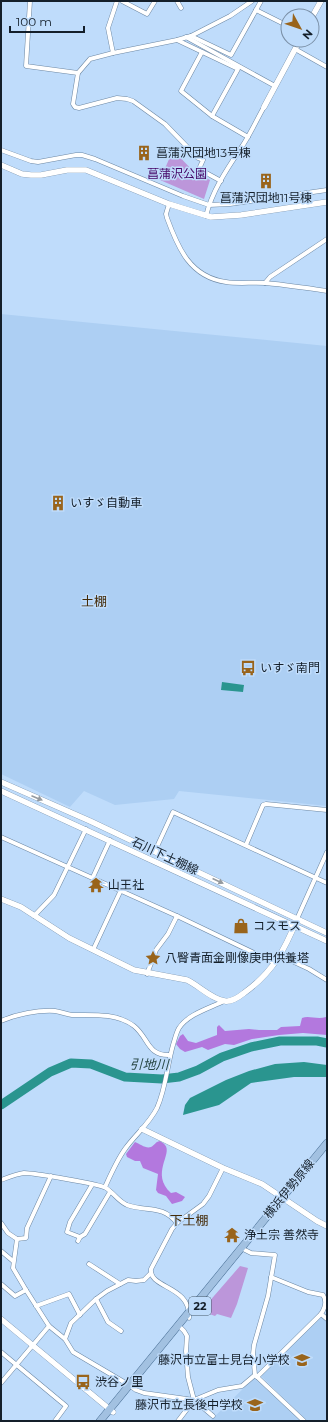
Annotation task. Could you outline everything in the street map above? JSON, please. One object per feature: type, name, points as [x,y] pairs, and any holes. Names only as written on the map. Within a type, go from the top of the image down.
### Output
[{"type":"main road","name":"横浜伊勢原線","points":[[180,1326],[190,1318],[245,1250],[327,1143]]},
{"type":"main road","name":"横浜伊勢原線","points":[[100,1421],[111,1410],[180,1326],[190,1310],[327,1150]]},
{"type":"main road","name":"横浜伊勢原線","points":[[105,1421],[111,1410]]},
{"type":"street","points":[[30,1],[26,66],[78,73]]},
{"type":"street","points":[[113,53],[108,28],[117,1]]},
{"type":"street","points":[[122,1],[146,14],[155,1]]},
{"type":"street","points":[[177,1],[181,8]]},
{"type":"street","points":[[221,181],[199,169],[203,160],[198,158],[165,124],[133,101],[117,98],[79,108],[75,107],[73,104],[78,73],[90,59],[191,36],[230,16],[252,1]]},
{"type":"street","points":[[191,36],[232,55],[261,1]]},
{"type":"street","points":[[256,10],[280,22]]},
{"type":"street","points":[[186,37],[275,86]]},
{"type":"street","points":[[177,40],[238,69],[212,116]]},
{"type":"street","points":[[206,216],[209,205],[221,181],[248,137],[294,49],[327,67]]},
{"type":"street","points":[[202,52],[181,91],[212,116],[248,137]]},
{"type":"street","points":[[1,150],[31,161],[38,162],[82,155],[209,205],[230,204],[327,190]]},
{"type":"street","points":[[1,165],[22,174],[31,175],[41,175],[68,170],[86,170],[169,204],[206,216],[218,217],[327,202]]},
{"type":"street","points":[[169,204],[166,214],[169,222],[188,261],[200,273],[227,283],[265,283],[327,291]]},
{"type":"street","points":[[265,283],[270,277],[327,239]]},
{"type":"street","name":"石川下土棚線","points":[[1,782],[155,851],[327,933]]},
{"type":"street","name":"石川下土棚線","points":[[1,791],[327,941]]},
{"type":"street","points":[[246,845],[263,806],[266,804],[327,810]]},
{"type":"street","points":[[155,851],[173,812],[327,883]]},
{"type":"street","points":[[34,916],[54,895],[90,821]]},
{"type":"street","points":[[1,836],[121,890],[275,963]]},
{"type":"street","points":[[93,878],[110,840]]},
{"type":"street","points":[[1,899],[17,906],[69,938],[134,970],[147,974],[187,980],[194,983],[217,999],[229,1001],[252,988],[267,974],[275,963],[294,926],[327,852]]},
{"type":"street","points":[[93,950],[121,890]]},
{"type":"street","points":[[147,974],[156,950],[168,934],[177,916]]},
{"type":"street","points":[[279,955],[309,969],[327,980]]},
{"type":"street","points":[[105,1187],[123,1151],[142,1129],[157,1108],[168,1070],[170,1055],[179,1028],[193,1016],[224,1001]]},
{"type":"street","points":[[1,1021],[13,1016],[46,1011],[56,1011],[65,1014],[112,1016],[135,1027],[157,1054],[162,1056],[170,1055]]},
{"type":"street","points":[[142,1129],[223,1168],[257,1182],[327,1226]]},
{"type":"street","points":[[64,1339],[71,1323],[96,1299],[128,1280],[144,1280],[150,1273],[152,1266],[172,1230],[177,1223],[184,1219],[209,1196],[223,1168]]},
{"type":"street","points":[[1,1180],[17,1174],[25,1173],[51,1176],[105,1187],[125,1204],[135,1207],[160,1210],[170,1216],[177,1223]]},
{"type":"street","points":[[1,1223],[8,1233],[17,1239],[26,1238],[26,1228],[51,1176]]},
{"type":"street","points":[[92,1184],[70,1222],[67,1232],[79,1239],[85,1234],[110,1192]]},
{"type":"street","points":[[17,1239],[12,1268],[49,1326],[64,1339],[73,1352],[136,1390],[144,1393],[194,1400],[213,1416]]},
{"type":"street","points":[[245,1250],[251,1253],[275,1255],[268,1296],[254,1345],[253,1354],[256,1376],[304,1421]]},
{"type":"street","points":[[1,1251],[13,1261]]},
{"type":"street","points":[[89,1264],[120,1284]]},
{"type":"street","points":[[150,1273],[155,1280],[180,1295],[190,1310],[190,1318]]},
{"type":"street","points":[[178,1421],[194,1400],[218,1390],[242,1386],[256,1376],[321,1314],[325,1307],[325,1297],[323,1295],[308,1292],[271,1278]]},
{"type":"street","points":[[1,1284],[15,1296],[26,1290]]},
{"type":"street","points":[[36,1306],[68,1294],[80,1315]]},
{"type":"street","points":[[96,1299],[108,1322],[121,1331]]},
{"type":"street","points":[[321,1314],[327,1319]]},
{"type":"street","points":[[1,1319],[111,1410]]},
{"type":"street","points":[[1,1382],[49,1326]]},
{"type":"street","points":[[180,1326],[187,1336],[186,1351],[188,1377],[194,1400]]},
{"type":"street","points":[[1,1352],[66,1406],[55,1421]]},
{"type":"shaded area","points":[[1,314],[327,346],[327,806],[179,791],[174,799],[115,805],[84,791],[70,807],[1,774]]},
{"type":"shaded area","points":[[222,682],[244,685],[243,692],[221,690]]},
{"type":"shaded area","points":[[327,1005],[327,1035],[303,1033],[279,1035],[252,1039],[234,1045],[225,1044],[208,1050],[202,1047],[185,1052],[176,1044],[180,1036],[183,1034],[188,1041],[196,1043],[217,1035],[217,1027],[219,1025],[225,1031],[249,1029],[277,1030],[281,1027],[300,1026],[302,1018],[326,1017]]},
{"type":"shaded area","points":[[304,1062],[327,1065],[327,1077],[294,1077],[251,1083],[219,1105],[183,1115],[185,1105],[190,1098],[226,1080],[249,1071],[275,1064]]},
{"type":"shaded area","points":[[160,1141],[165,1144],[167,1149],[162,1172],[162,1179],[165,1186],[171,1193],[176,1192],[185,1197],[182,1201],[172,1204],[166,1196],[158,1193],[156,1190],[158,1174],[143,1168],[140,1161],[135,1161],[127,1157],[126,1154],[135,1142],[145,1147],[151,1147]]},
{"type":"shaded area","name":"藤沢市立富士見台小学校","points":[[321,1316],[327,1322],[327,1421],[307,1421],[262,1377],[261,1374]]},
{"type":"shaded area","name":"藤沢市立長後中学校","points":[[253,1379],[255,1379],[301,1421],[210,1421]]},
{"type":"green space","name":"菖蒲沢公園","points":[[173,150],[194,172],[210,180],[204,199],[160,180]]},
{"type":"green space","points":[[240,1266],[248,1268],[231,1318],[217,1314],[215,1316],[201,1311]]},
{"type":"waterway","name":"引地川","points":[[1,1105],[50,1072],[71,1063],[91,1064],[125,1077],[162,1079],[179,1077],[198,1070],[222,1057],[251,1047],[280,1041],[317,1041],[327,1043]]},
{"type":"place","name":"菖蒲沢団地13号棟","points":[[144,153]]},
{"type":"place","name":"菖蒲沢団地11号棟","points":[[266,181]]},
{"type":"place","name":"いすゞ自動車","points":[[58,503]]},
{"type":"place","name":"いすゞ南門","points":[[248,668]]},
{"type":"place","name":"山王社","points":[[96,885]]},
{"type":"place","name":"コスモス","points":[[241,926]]},
{"type":"place","name":"八臀青面金剛像庚申供養塔","points":[[153,958]]},
{"type":"place","name":"浄土宗 善然寺","points":[[232,1235]]},
{"type":"place","name":"藤沢市立富士見台小学校","points":[[302,1360]]},
{"type":"place","name":"渋谷ノ里","points":[[83,1382]]},
{"type":"place","name":"藤沢市立長後中学校","points":[[255,1405]]},
{"type":"district","name":"土棚","points":[[94,601]]},
{"type":"district","name":"下土棚","points":[[189,1220]]}]
